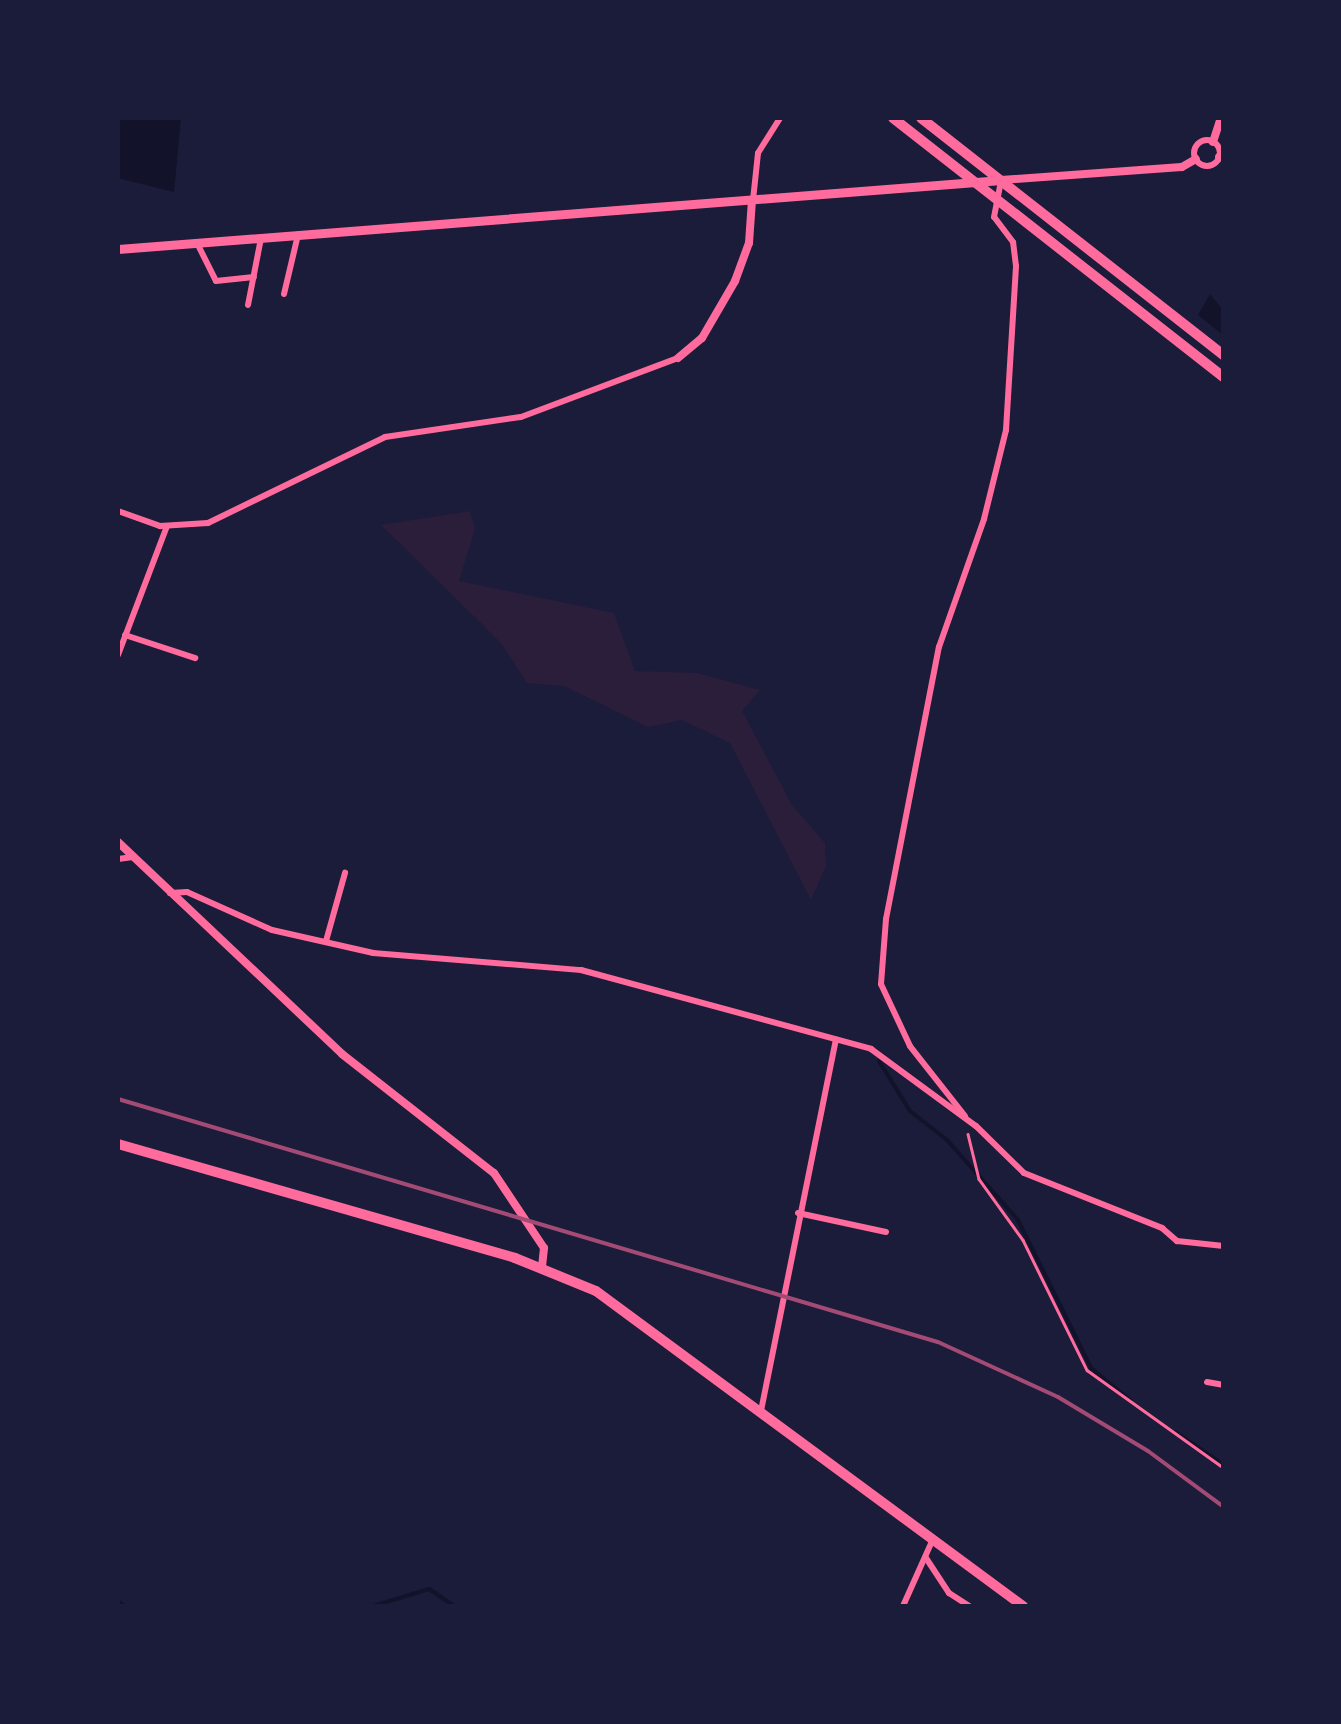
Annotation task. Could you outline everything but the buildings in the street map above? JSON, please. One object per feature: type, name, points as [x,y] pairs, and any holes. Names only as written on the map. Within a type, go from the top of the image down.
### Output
[{"type":"highway","points":[[893,118],[1224,378]]},
{"type":"highway","points":[[921,118],[1224,356]]},
{"type":"highway","points":[[118,1144],[542,1267],[596,1291],[1023,1606]]},
{"type":"main road","points":[[118,249],[1001,180]]},
{"type":"street","points":[[118,510],[167,526],[208,523],[384,437],[521,418],[678,358],[711,325],[741,268],[758,152],[780,118]]},
{"type":"street","points":[[1196,158],[1206,166],[1221,158],[1213,142],[1221,118]]},
{"type":"street","points":[[966,1119],[910,1046],[881,984],[886,920],[940,647],[984,520],[1006,430],[1016,266],[1013,242],[994,217],[996,199],[1001,180],[1182,168],[1196,158],[1199,144],[1213,142]]},
{"type":"street","points":[[284,294],[298,235]]},
{"type":"street","points":[[248,305],[261,238]]},
{"type":"street","points":[[196,243],[216,281],[254,277]]},
{"type":"street","points":[[118,655],[167,526]]},
{"type":"street","points":[[125,635],[195,658]]},
{"type":"street","points":[[118,842],[342,1054],[494,1173],[544,1248],[542,1267]]},
{"type":"street","points":[[118,859],[133,857]]},
{"type":"street","points":[[326,941],[345,873]]},
{"type":"street","points":[[170,893],[186,892],[239,919],[326,941],[406,958],[581,970],[836,1039],[887,1058],[966,1119],[1024,1173],[1162,1228],[1176,1241],[1224,1246]]},
{"type":"street","points":[[762,1410],[798,1213],[836,1039]]},
{"type":"street","points":[[798,1213],[886,1232]]},
{"type":"street","points":[[1207,1382],[1224,1385]]},
{"type":"street","points":[[903,1606],[933,1539]]},
{"type":"street","points":[[925,1557],[950,1593],[969,1606]]},
{"type":"path","points":[[966,1119],[980,1175],[1054,1294],[1087,1370],[1224,1468]]},
{"type":"shaded area","points":[[118,118],[181,118],[174,192],[118,178]]},
{"type":"shaded area","points":[[1210,294],[1223,310],[1223,335],[1198,315]]},
{"type":"shaded area","points":[[470,511],[475,529],[459,581],[614,613],[635,671],[697,673],[760,690],[742,711],[792,805],[825,843],[826,866],[811,900],[730,743],[682,720],[648,727],[564,686],[527,683],[501,643],[381,525]]},
{"type":"waterway","points":[[879,1061],[910,1111],[947,1140],[1018,1220],[1091,1368],[1131,1401]]},
{"type":"waterway","points":[[1175,1432],[1224,1465]]},
{"type":"waterway","points":[[373,1606],[429,1589],[454,1606]]},
{"type":"waterway","points":[[118,1601],[124,1606]]},
{"type":"railway","points":[[118,1099],[938,1342],[1058,1397],[1148,1451],[1224,1507]]}]
